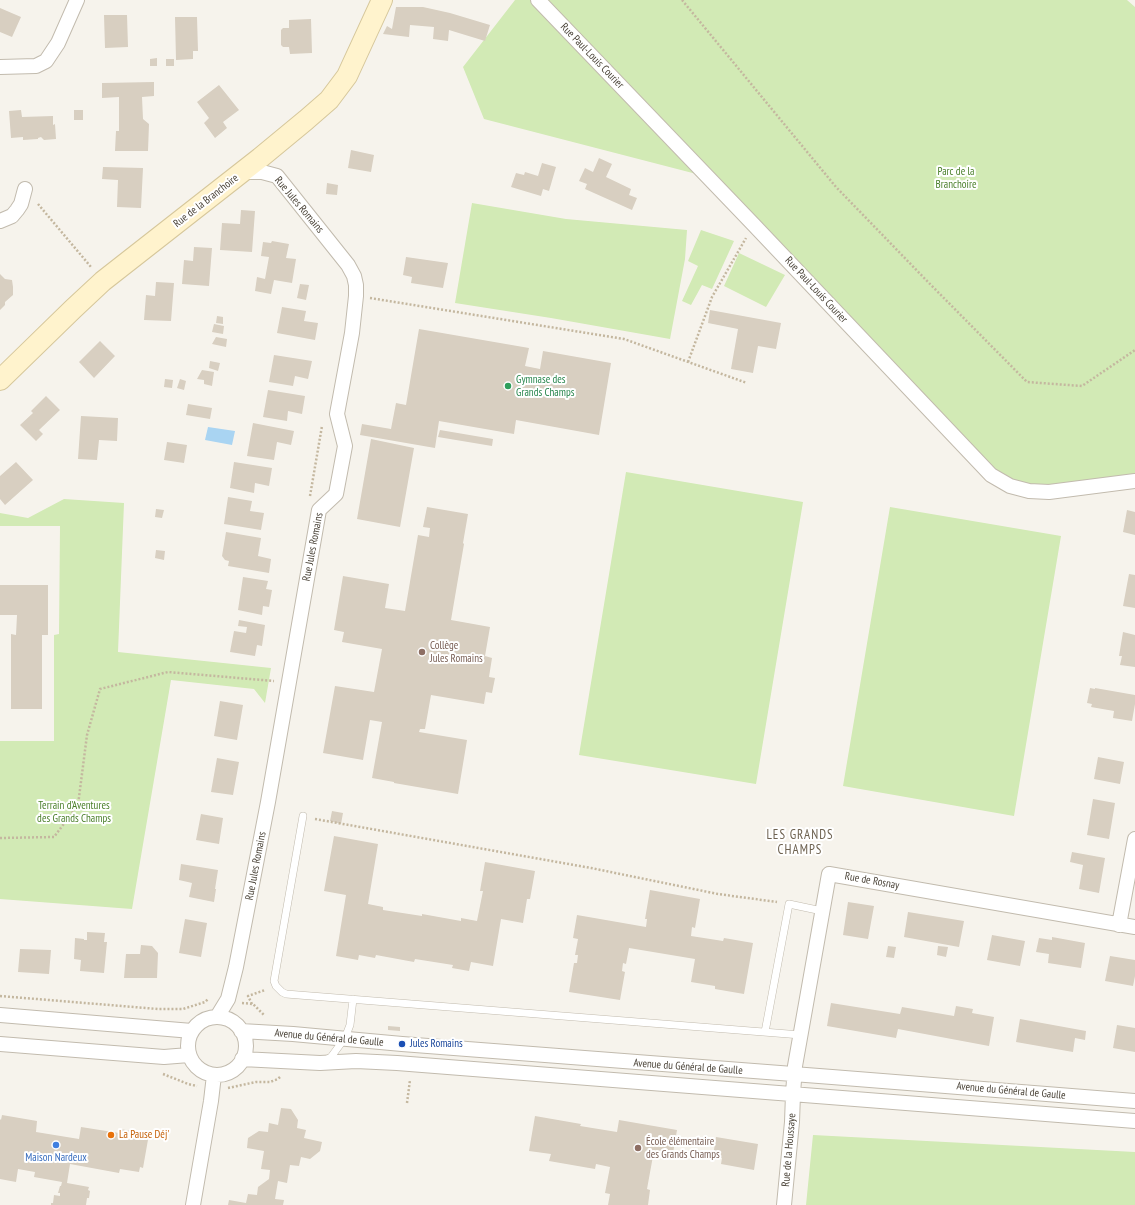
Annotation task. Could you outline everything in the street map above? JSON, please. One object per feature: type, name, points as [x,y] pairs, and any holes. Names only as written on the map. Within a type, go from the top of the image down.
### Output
[{"type":"main road","name":"Rue de la Branchoire","points":[[0,380],[73,308],[103,281],[242,172],[329,100],[347,76],[382,0]]},
{"type":"street","points":[[0,67],[36,66],[46,61],[58,43],[77,0]]},
{"type":"street","name":"Rue Paul-Louis Courier","points":[[538,0],[753,224],[990,475],[1010,486],[1029,491],[1049,492],[1135,481]]},
{"type":"street","name":"Rue Jules Romains","points":[[217,1017],[228,999],[236,967],[265,816],[319,510],[336,494],[344,446],[337,414],[352,333],[356,296],[354,276],[348,265],[277,176],[262,172],[242,172]]},
{"type":"street","points":[[0,221],[12,216],[17,210],[21,204],[25,189]]},
{"type":"street","points":[[1119,925],[1135,839]]},
{"type":"street","name":"Rue de Rosnay","points":[[792,1094],[794,1074],[829,874],[1135,928]]},
{"type":"street","points":[[0,1015],[192,1031]]},
{"type":"street","points":[[217,1017],[231,1021],[241,1031],[244,1038],[245,1052],[240,1063],[231,1071],[214,1075],[196,1066],[189,1055],[188,1046],[192,1031],[197,1025],[210,1018],[217,1017]]},
{"type":"street","name":"Avenue du Général de Gaulle","points":[[241,1031],[1135,1101]]},
{"type":"street","points":[[0,1044],[164,1057],[189,1055]]},
{"type":"street","name":"Avenue du Général de Gaulle","points":[[242,1058],[320,1063],[356,1061],[397,1062],[1135,1121]]},
{"type":"street","points":[[193,1205],[214,1075]]},
{"type":"street","name":"Rue de la Houssaye","points":[[784,1205],[792,1122],[792,1094]]},
{"type":"lane","points":[[303,816],[274,981],[276,986],[282,992],[290,995],[352,998],[801,1035]]},
{"type":"lane","points":[[765,1032],[789,904],[822,911]]},
{"type":"lane","points":[[320,1063],[332,1057],[345,1038],[350,1025],[352,998]]},
{"type":"path","points":[[682,0],[836,187],[934,289],[1027,382],[1082,386],[1135,350]]},
{"type":"path","points":[[25,189],[103,281]]},
{"type":"path","points":[[688,362],[712,297],[753,224]]},
{"type":"path","points":[[356,296],[624,338],[747,384]]},
{"type":"path","name":"Rue Jules Romains","points":[[310,496],[324,419]]},
{"type":"path","points":[[0,838],[54,837],[78,805],[87,735],[100,688],[168,672],[278,681]]},
{"type":"path","points":[[303,816],[590,868],[718,894],[789,904]]},
{"type":"path","points":[[253,1004],[248,996],[276,986]]},
{"type":"path","points":[[0,996],[158,1009],[183,1009],[205,1002],[216,993],[236,1002],[253,1004]]},
{"type":"path","name":"Avenue du Général de Gaulle","points":[[253,1004],[265,1016]]},
{"type":"path","points":[[407,1103],[410,1080]]},
{"type":"green space","name":"Parc de la Branchoire","points":[[515,0],[1127,0],[1135,7],[1135,481],[1049,492],[1010,486],[708,177],[484,119],[463,67]]},
{"type":"green space","points":[[472,203],[566,219],[687,230],[685,259],[670,339],[455,303]]},
{"type":"green space","points":[[701,230],[734,241],[712,289],[702,285],[691,305],[682,301],[698,266],[688,261]]},
{"type":"green space","points":[[739,253],[785,275],[766,307],[724,286]]},
{"type":"green space","points":[[626,472],[803,502],[756,784],[579,755]]},
{"type":"green space","name":"Terrain d’Aventures des Grands Champs","points":[[64,499],[124,503],[118,652],[271,668],[265,703],[254,689],[171,680],[132,909],[0,899],[0,741],[54,741],[54,635],[59,634],[60,526],[0,526],[0,513],[28,518]]},
{"type":"green space","points":[[890,507],[1061,536],[1014,816],[843,786]]},
{"type":"green space","points":[[813,1135],[1135,1152],[1135,1205],[806,1205]]},
{"type":"water","points":[[208,427],[235,431],[232,445],[205,440]]},
{"type":"building","points":[[396,7],[423,7],[450,13],[490,25],[485,41],[449,30],[448,41],[433,39],[434,27],[410,25],[409,37],[383,34],[387,26],[392,29]]},
{"type":"building","points":[[0,8],[21,17],[12,37],[0,32]]},
{"type":"building","points":[[104,15],[127,15],[128,47],[105,48]]},
{"type":"building","points":[[175,17],[197,17],[198,51],[193,51],[193,59],[176,60]]},
{"type":"building","points":[[311,19],[312,53],[290,54],[289,47],[283,47],[281,45],[281,30],[283,28],[289,28],[289,20]]},
{"type":"building","points":[[157,58],[157,66],[150,66],[150,59]]},
{"type":"building","points":[[166,59],[174,59],[174,66],[166,66]]},
{"type":"building","points":[[154,82],[154,96],[142,97],[143,119],[149,124],[148,151],[115,151],[116,131],[119,131],[119,97],[102,98],[102,83]]},
{"type":"building","points":[[219,85],[239,110],[223,122],[227,128],[215,138],[204,123],[209,118],[197,102]]},
{"type":"building","points":[[21,110],[22,117],[53,116],[56,139],[44,140],[41,137],[38,139],[23,140],[23,137],[11,138],[9,111]]},
{"type":"building","points":[[74,110],[83,110],[83,120],[74,120]]},
{"type":"building","points":[[351,150],[374,155],[371,172],[348,168]]},
{"type":"building","points":[[599,158],[612,164],[606,177],[631,189],[629,195],[637,198],[632,210],[585,189],[587,184],[579,181],[585,168],[593,172]]},
{"type":"building","points":[[542,163],[556,167],[549,191],[543,189],[541,196],[511,187],[516,173],[524,175],[525,172],[538,176]]},
{"type":"building","points":[[103,167],[143,168],[141,208],[117,207],[118,180],[102,179]]},
{"type":"building","points":[[327,183],[338,185],[337,195],[326,194]]},
{"type":"building","points":[[241,210],[255,211],[252,252],[220,250],[222,223],[240,224]]},
{"type":"building","points":[[272,241],[289,244],[286,258],[296,259],[292,283],[274,280],[271,294],[255,291],[257,277],[265,279],[269,257],[261,256],[263,242],[271,243]]},
{"type":"building","points":[[194,247],[212,248],[209,286],[182,284],[184,260],[193,261]]},
{"type":"building","points":[[406,257],[448,263],[443,288],[411,283],[412,277],[403,275]]},
{"type":"building","points":[[0,274],[5,279],[12,280],[13,295],[5,302],[5,305],[0,310]]},
{"type":"building","points":[[156,282],[174,283],[171,321],[144,320],[146,295],[155,296]]},
{"type":"building","points":[[300,284],[309,285],[306,300],[297,298]]},
{"type":"building","points":[[282,307],[306,311],[304,321],[318,323],[315,340],[277,333]]},
{"type":"building","points":[[710,310],[781,323],[776,349],[758,346],[753,373],[731,369],[738,329],[708,323]]},
{"type":"building","points":[[217,316],[223,317],[223,324],[216,323]]},
{"type":"building","points":[[214,324],[224,326],[223,334],[212,332]]},
{"type":"building","name":"Gymnase des Grands Champs","points":[[419,329],[529,348],[525,366],[540,369],[543,351],[611,363],[599,435],[516,420],[514,434],[439,421],[435,448],[360,435],[362,424],[391,429],[396,403],[406,405]]},
{"type":"building","points":[[216,337],[227,339],[226,347],[212,344]]},
{"type":"building","points":[[100,341],[115,356],[94,378],[79,362]]},
{"type":"building","points":[[274,355],[312,361],[308,379],[295,376],[293,386],[269,382]]},
{"type":"building","points":[[210,361],[220,363],[218,371],[209,368]]},
{"type":"building","points":[[202,370],[214,372],[212,386],[204,384],[204,380],[197,379]]},
{"type":"building","points":[[165,379],[173,380],[172,388],[164,387]]},
{"type":"building","points":[[180,379],[186,381],[184,390],[177,388]]},
{"type":"building","points":[[268,390],[305,396],[302,414],[288,411],[287,421],[263,417]]},
{"type":"building","points":[[46,396],[60,410],[39,430],[43,434],[36,441],[20,425],[33,413],[31,411]]},
{"type":"building","points":[[188,404],[212,408],[210,419],[186,415]]},
{"type":"building","points":[[81,416],[118,418],[117,441],[99,440],[97,460],[78,459]]},
{"type":"building","points":[[253,423],[294,431],[291,445],[277,442],[274,460],[247,456]]},
{"type":"building","points":[[440,430],[493,439],[492,446],[438,437]]},
{"type":"building","points":[[371,439],[414,448],[400,527],[357,519]]},
{"type":"building","points":[[167,442],[187,445],[184,463],[164,460]]},
{"type":"building","points":[[16,462],[33,480],[5,505],[0,499],[0,476]]},
{"type":"building","points":[[234,462],[272,468],[269,486],[255,483],[254,493],[230,488]]},
{"type":"building","points":[[228,497],[252,501],[250,511],[264,513],[261,530],[224,524]]},
{"type":"building","name":"Collège Jules Romains","points":[[427,507],[468,514],[451,620],[490,627],[485,656],[492,658],[489,677],[495,678],[492,693],[486,692],[484,704],[431,695],[425,729],[420,729],[419,732],[467,740],[458,794],[372,778],[382,722],[370,720],[363,760],[323,753],[335,686],[374,692],[382,649],[342,642],[344,632],[334,630],[343,576],[389,584],[385,608],[405,611],[418,535],[429,537],[430,528],[423,527]]},
{"type":"building","points":[[156,509],[164,510],[162,518],[155,517]]},
{"type":"building","points":[[1127,510],[1135,512],[1135,535],[1123,532]]},
{"type":"building","points":[[226,532],[261,538],[258,556],[271,559],[269,573],[228,566],[229,561],[225,560],[222,556]]},
{"type":"building","points":[[156,550],[165,551],[164,560],[155,558]]},
{"type":"building","points":[[1129,574],[1135,575],[1135,608],[1123,606]]},
{"type":"building","points":[[243,577],[268,581],[266,589],[272,590],[269,607],[263,606],[262,615],[238,610]]},
{"type":"building","points":[[0,585],[48,585],[48,635],[42,635],[42,709],[11,709],[11,634],[16,635],[17,615],[0,615]]},
{"type":"building","points":[[239,620],[265,625],[262,646],[257,645],[255,656],[230,652],[234,631],[246,633],[247,627],[238,626]]},
{"type":"building","points":[[1123,632],[1135,635],[1135,667],[1120,665],[1122,656],[1119,656]]},
{"type":"building","points":[[1090,688],[1135,695],[1132,721],[1113,718],[1114,711],[1091,707],[1092,704],[1087,703]]},
{"type":"building","points":[[220,701],[243,705],[237,740],[214,736]]},
{"type":"building","points":[[1098,757],[1124,762],[1120,784],[1094,779]]},
{"type":"building","points":[[217,758],[239,762],[233,795],[211,792]]},
{"type":"building","points":[[1093,799],[1115,803],[1109,839],[1087,835]]},
{"type":"building","points":[[332,811],[343,813],[341,824],[330,821]]},
{"type":"building","points":[[201,814],[223,818],[219,844],[196,840]]},
{"type":"building","points":[[334,836],[378,844],[368,904],[383,907],[383,910],[422,916],[422,914],[461,921],[461,918],[477,921],[483,891],[480,891],[485,862],[535,871],[530,899],[527,899],[523,923],[501,919],[493,966],[471,962],[469,971],[452,968],[453,965],[415,959],[414,962],[376,955],[375,958],[359,955],[358,960],[336,956],[346,895],[324,891]]},
{"type":"building","points":[[1072,852],[1105,858],[1099,893],[1079,889],[1083,865],[1070,862]]},
{"type":"building","points":[[181,864],[218,870],[214,902],[189,897],[192,883],[179,880]]},
{"type":"building","points":[[650,890],[700,899],[695,928],[692,927],[691,936],[723,941],[724,938],[753,943],[744,994],[715,989],[715,986],[691,982],[695,959],[629,948],[626,964],[623,963],[622,971],[625,972],[620,1000],[569,992],[574,963],[577,963],[578,955],[575,955],[578,939],[573,938],[577,915],[646,927],[647,919],[645,919]]},
{"type":"building","points":[[848,902],[874,906],[868,939],[843,935]]},
{"type":"building","points":[[908,912],[964,921],[959,947],[904,937]]},
{"type":"building","points":[[185,919],[207,923],[201,957],[179,953]]},
{"type":"building","points":[[87,932],[105,933],[104,942],[107,942],[104,973],[80,971],[81,960],[74,959],[75,938],[87,940]]},
{"type":"building","points":[[992,935],[1025,941],[1020,966],[987,960]]},
{"type":"building","points":[[1052,937],[1085,943],[1081,968],[1048,963],[1049,954],[1036,952],[1039,938],[1052,940]]},
{"type":"building","points":[[141,945],[152,946],[158,953],[157,978],[124,978],[126,954],[140,954]]},
{"type":"building","points":[[888,946],[896,947],[894,958],[886,957]]},
{"type":"building","points":[[938,946],[948,947],[946,957],[937,955]]},
{"type":"building","points":[[20,949],[51,950],[49,974],[18,972]]},
{"type":"building","points":[[1110,956],[1135,960],[1135,976],[1133,986],[1105,981]]},
{"type":"building","points":[[831,1003],[900,1014],[902,1007],[954,1016],[956,1006],[973,1009],[972,1013],[994,1017],[989,1046],[898,1029],[896,1038],[827,1026]]},
{"type":"building","points":[[1020,1019],[1086,1031],[1085,1040],[1075,1038],[1073,1052],[1016,1042]]},
{"type":"building","points":[[1117,1025],[1135,1028],[1135,1052],[1113,1048]]},
{"type":"building","points":[[388,1026],[400,1027],[400,1031],[388,1030]]},
{"type":"building","points":[[281,1108],[291,1109],[298,1120],[297,1128],[306,1130],[304,1138],[322,1142],[320,1151],[310,1159],[301,1157],[299,1166],[290,1165],[287,1183],[278,1181],[275,1199],[284,1200],[283,1205],[228,1205],[229,1200],[246,1203],[248,1194],[257,1195],[258,1187],[269,1179],[270,1170],[261,1169],[264,1151],[247,1148],[248,1138],[259,1131],[268,1132],[269,1123],[278,1125]]},
{"type":"building","points":[[2,1115],[37,1121],[36,1132],[79,1139],[81,1127],[119,1133],[120,1129],[149,1134],[143,1168],[140,1167],[139,1172],[120,1169],[119,1173],[70,1164],[67,1183],[89,1187],[89,1198],[87,1198],[86,1205],[51,1205],[51,1203],[53,1203],[54,1195],[60,1196],[60,1193],[58,1193],[62,1182],[34,1177],[35,1172],[18,1169],[16,1182],[0,1179],[0,1119],[1,1120]]},
{"type":"building","points":[[535,1116],[617,1132],[619,1120],[677,1130],[672,1159],[653,1156],[647,1189],[650,1190],[648,1205],[608,1205],[610,1194],[605,1193],[610,1167],[596,1164],[595,1169],[549,1161],[551,1154],[529,1151]]},
{"type":"building","points":[[716,1137],[758,1144],[754,1170],[721,1164],[722,1158],[713,1156]]},
{"type":"place","name":"Gymnase des Grands Champs","points":[[508,386]]},
{"type":"place","name":"Collège Jules Romains","points":[[422,652]]},
{"type":"place","name":"Jules Romains","points":[[402,1044]]},
{"type":"place","name":"La Pause Déj'","points":[[111,1135]]},
{"type":"place","name":"Maison Nardeux","points":[[56,1145]]},
{"type":"place","name":"École élémentaire des Grands Champs","points":[[638,1148]]},
{"type":"district","name":"LES GRANDS CHAMPS","points":[[800,842]]}]
